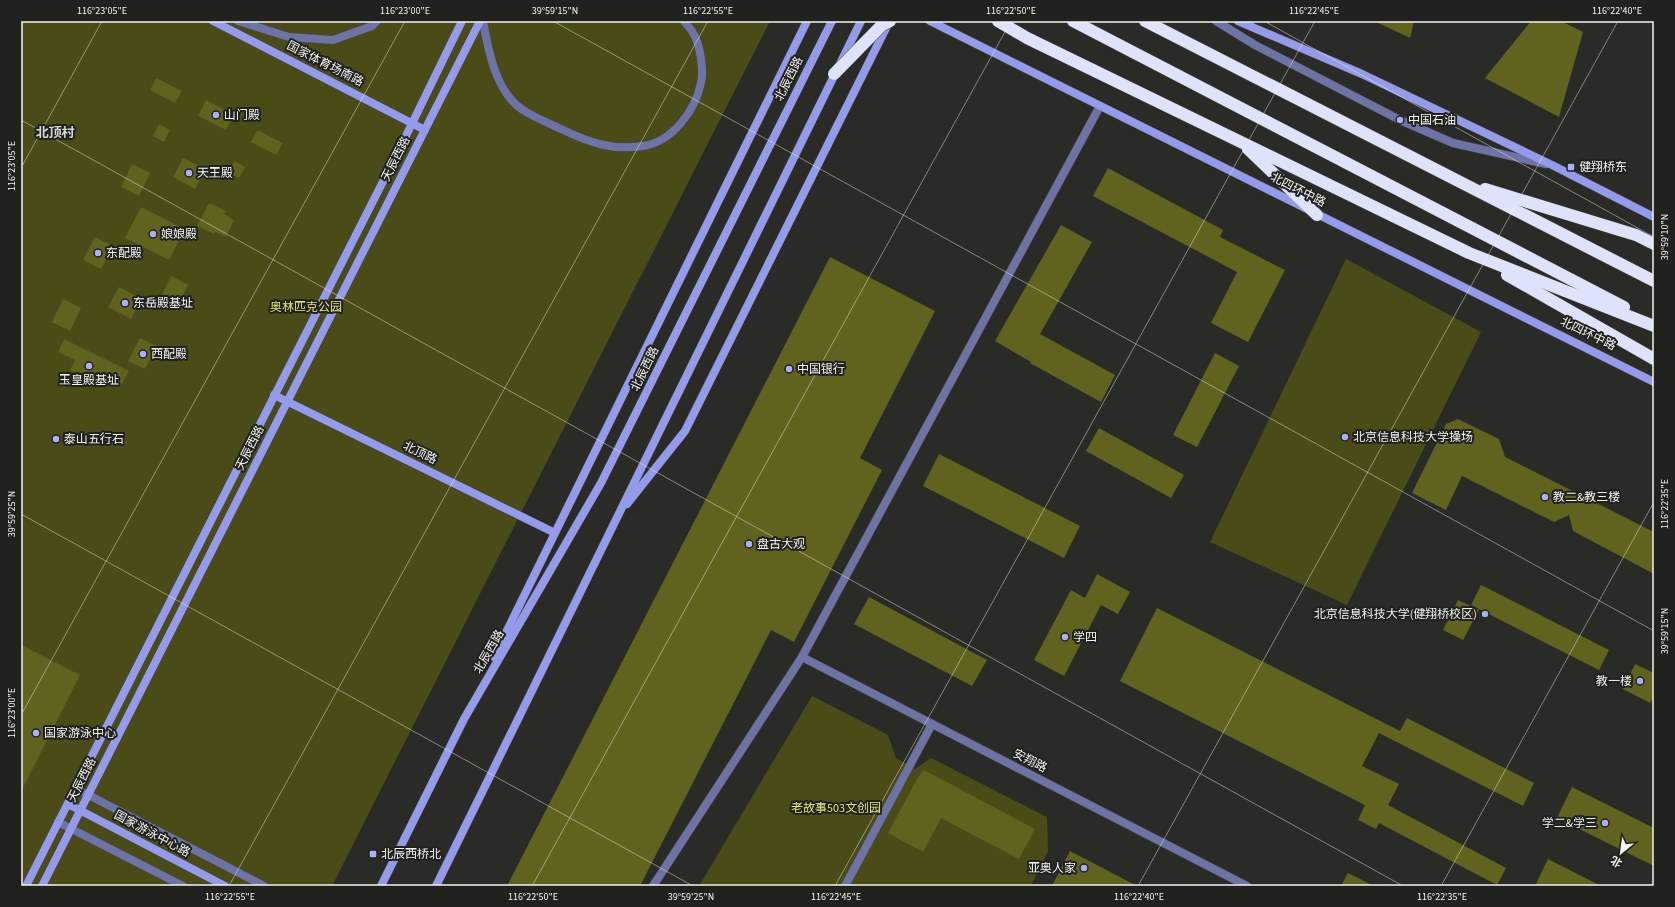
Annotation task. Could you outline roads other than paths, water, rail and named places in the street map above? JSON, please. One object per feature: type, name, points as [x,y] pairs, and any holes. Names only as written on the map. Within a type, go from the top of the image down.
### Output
[{"type":"highway","points":[[834,74],[881,26],[889,21]]},
{"type":"highway","name":"北四环中路","points":[[998,21],[1034,41],[1469,253],[1654,326]]},
{"type":"highway","points":[[1073,21],[1654,322]]},
{"type":"highway","points":[[1145,21],[1654,281]]},
{"type":"highway","points":[[1240,141],[1317,215]]},
{"type":"highway","points":[[1455,180],[1636,235],[1654,244]]},
{"type":"highway","points":[[1469,253],[1654,359]]},
{"type":"street","name":"国家体育场南路","points":[[214,21],[425,130]]},
{"type":"street","points":[[238,21],[289,37],[333,40],[372,26],[377,21]]},
{"type":"street","name":"天辰西路","points":[[26,886],[412,123],[462,21]]},
{"type":"street","name":"天辰西路","points":[[42,886],[480,21]]},
{"type":"street","points":[[483,21],[491,58],[498,78],[509,97],[522,110],[597,145],[621,148],[644,146],[665,138],[680,125],[693,106],[702,82],[700,55],[694,34],[684,21]]},
{"type":"street","name":"北辰西路","points":[[381,886],[807,21]]},
{"type":"street","name":"北辰西路","points":[[464,720],[601,483],[832,21]]},
{"type":"street","points":[[436,886],[861,21]]},
{"type":"street","points":[[617,516],[685,431],[889,21]]},
{"type":"street","name":"北四环中路","points":[[930,21],[1654,382]]},
{"type":"street","points":[[1216,21],[1276,55],[1400,120],[1453,144],[1552,165]]},
{"type":"street","points":[[1238,21],[1362,74],[1552,165],[1654,216]]},
{"type":"street","points":[[653,886],[802,657],[1100,106]]},
{"type":"street","name":"北顶路","points":[[274,395],[555,533]]},
{"type":"street","name":"安翔路","points":[[802,657],[1247,886]]},
{"type":"street","points":[[845,886],[932,724]]},
{"type":"street","points":[[76,788],[264,886]]},
{"type":"street","name":"国家游泳中心路","points":[[68,804],[225,886]]},
{"type":"street","points":[[58,822],[183,886]]},
{"type":"place","name":"山门殿","points":[[216,115]]},
{"type":"place","name":"中国石油","points":[[1400,120]]},
{"type":"place","name":"健翔桥东","points":[[1571,167]]},
{"type":"place","name":"天王殿","points":[[189,173]]},
{"type":"place","name":"娘娘殿","points":[[153,234]]},
{"type":"place","name":"东配殿","points":[[98,253]]},
{"type":"place","name":"东岳殿基址","points":[[125,303]]},
{"type":"place","name":"西配殿","points":[[143,354]]},
{"type":"place","name":"玉皇殿基址","points":[[89,366]]},
{"type":"place","name":"中国银行","points":[[789,369]]},
{"type":"place","name":"北京信息科技大学操场","points":[[1345,437]]},
{"type":"place","name":"泰山五行石","points":[[56,439]]},
{"type":"place","name":"教二&教三楼","points":[[1545,497]]},
{"type":"place","name":"盘古大观","points":[[749,544]]},
{"type":"place","name":"北京信息科技大学(健翔桥校区)","points":[[1485,614]]},
{"type":"place","name":"学四","points":[[1065,637]]},
{"type":"place","name":"教一楼","points":[[1640,681]]},
{"type":"place","name":"国家游泳中心","points":[[36,733]]},
{"type":"place","name":"学二&学三","points":[[1605,823]]},
{"type":"place","name":"北辰西桥北","points":[[373,854]]},
{"type":"place","name":"亚奥人家","points":[[1084,868]]},
{"type":"district","name":"北顶村","points":[[55,133]]},
{"type":"park label","name":"奥林匹克公园","points":[[306,307]]},
{"type":"park label","name":"老故事503文创园","points":[[836,808]]}]
